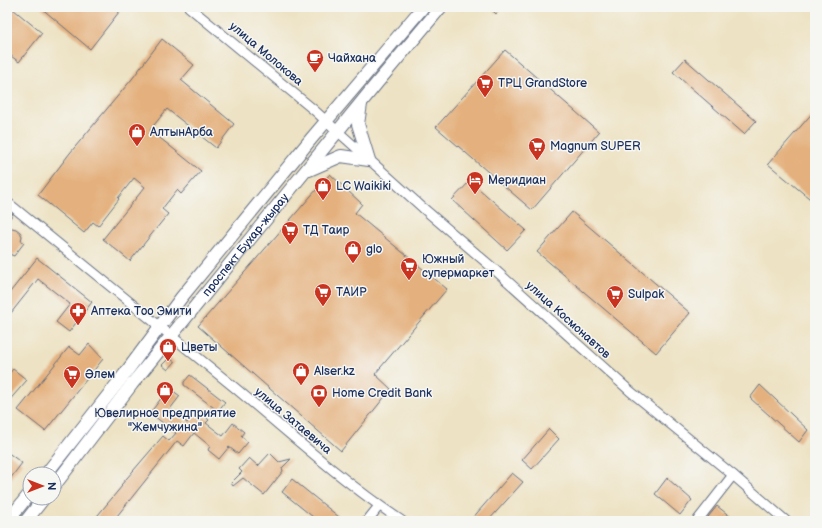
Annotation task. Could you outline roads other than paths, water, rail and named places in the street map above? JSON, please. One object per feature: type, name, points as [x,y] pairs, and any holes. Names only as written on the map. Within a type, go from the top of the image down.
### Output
[{"type":"main road","name":"проспект Бухар-жырау","points":[[52,466],[124,375],[160,326],[254,208],[423,7]]},
{"type":"main road","name":"проспект Бухар-жырау","points":[[62,476],[132,384],[441,7]]},
{"type":"main road","points":[[306,171],[341,156],[369,160],[358,124],[361,103]]},
{"type":"main road","points":[[8,521],[22,503]]},
{"type":"main road","points":[[26,521],[38,506]]},
{"type":"street","name":"улица Молокова","points":[[189,7],[257,62],[338,132]]},
{"type":"street","name":"улица Космонавтов","points":[[338,132],[630,391],[733,475],[786,521]]},
{"type":"street","name":"улица Затаевича","points":[[7,202],[160,326],[311,453],[379,506],[402,521]]},
{"type":"street","points":[[697,521],[733,475]]},
{"type":"street","points":[[367,521],[379,506]]},
{"type":"place","name":"Чайхана","points":[[315,73]]},
{"type":"place","name":"ТРЦ GrandStore","points":[[485,98]]},
{"type":"place","name":"АлтынАрба","points":[[137,147]]},
{"type":"place","name":"Magnum SUPER","points":[[537,161]]},
{"type":"place","name":"Меридиан","points":[[475,195]]},
{"type":"place","name":"LC Waikiki","points":[[323,201]]},
{"type":"place","name":"ТД Таир","points":[[290,245]]},
{"type":"place","name":"glo","points":[[353,264]]},
{"type":"place","name":"Южный супермаркет","points":[[409,281]]},
{"type":"place","name":"ТАИР","points":[[323,307]]},
{"type":"place","name":"Sulpak","points":[[615,309]]},
{"type":"place","name":"Аптека Тоо Эмити","points":[[78,326]]},
{"type":"place","name":"Цветы","points":[[168,362]]},
{"type":"place","name":"Alser.kz","points":[[301,386]]},
{"type":"place","name":"Әлем","points":[[72,389]]},
{"type":"place","name":"Ювелирное предприятие \"Жемчужина\"","points":[[165,405]]},
{"type":"place","name":"Home Credit Bank","points":[[319,408]]}]
